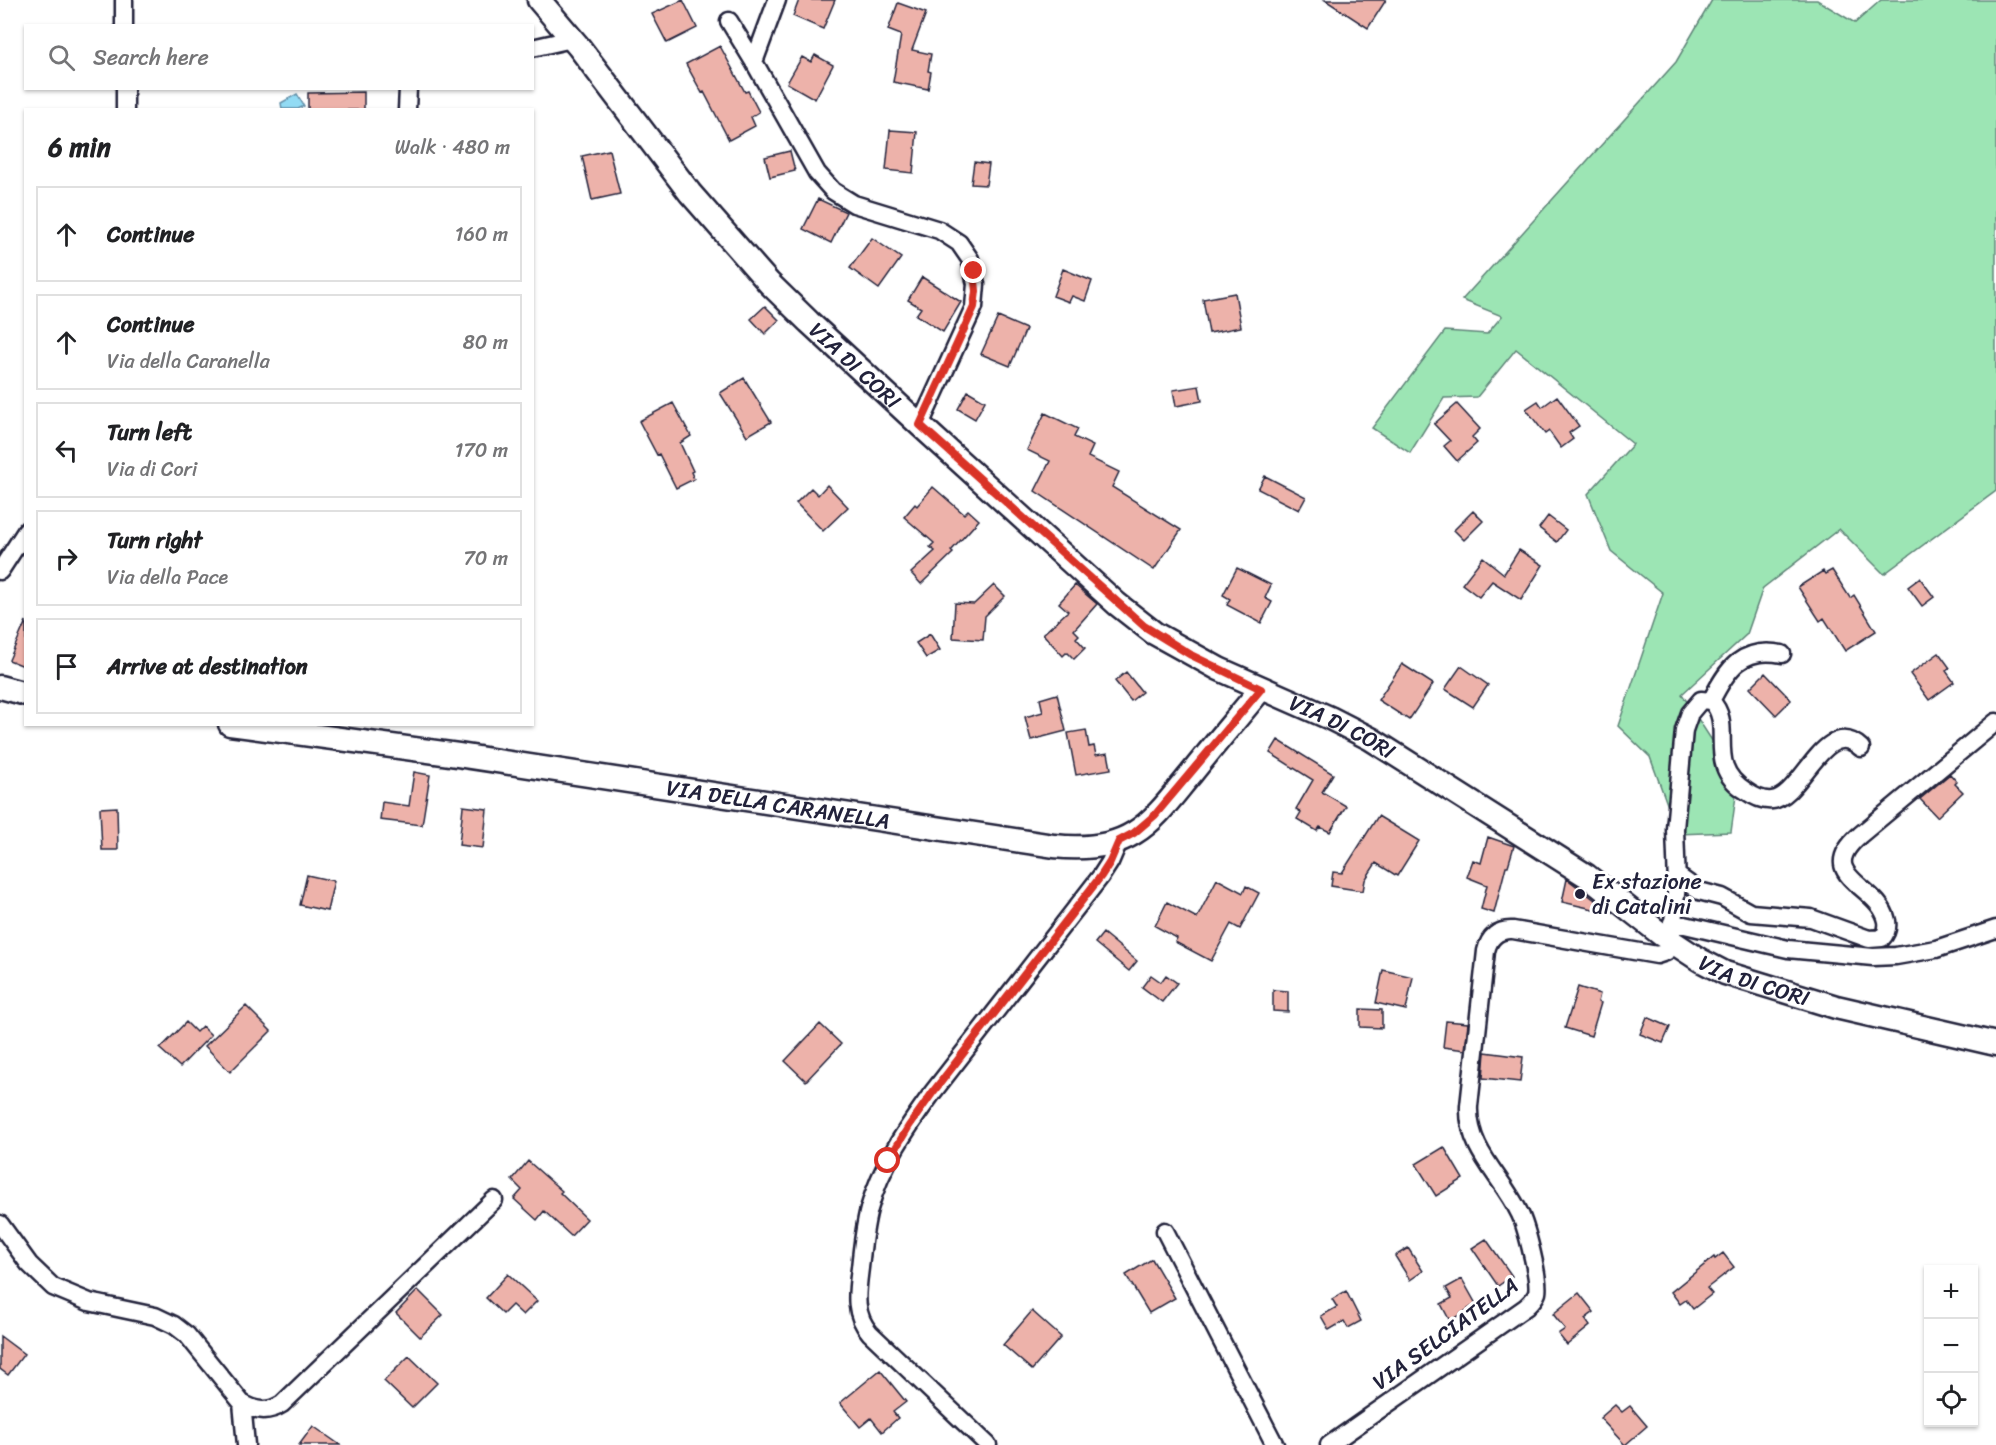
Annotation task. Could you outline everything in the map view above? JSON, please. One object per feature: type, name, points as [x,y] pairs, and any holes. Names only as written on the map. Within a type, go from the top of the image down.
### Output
[{"type":"main road","name":"VIA DI CORI","points":[[539,0],[572,39],[690,193],[754,267],[808,322],[1144,626],[1191,655],[1371,739],[1671,932],[1706,963],[1750,982],[1836,1007],[1996,1044]]},
{"type":"main road","points":[[0,687],[24,693]]},
{"type":"main road","name":"VIA DELLA CARANELLA","points":[[245,726],[458,755],[1054,846],[1095,847],[1119,841],[1134,833],[1155,815],[1261,689]]},
{"type":"street","points":[[124,0],[124,24]]},
{"type":"street","points":[[754,62],[777,0]]},
{"type":"street","points":[[729,21],[816,172],[828,187],[848,201],[939,230],[959,243],[970,259],[976,284],[974,307],[920,425]]},
{"type":"street","points":[[534,48],[572,39]]},
{"type":"street","points":[[124,90],[125,108]]},
{"type":"street","points":[[407,108],[408,90]]},
{"type":"street","points":[[0,571],[24,534]]},
{"type":"street","points":[[1711,701],[1725,675],[1744,657],[1763,651],[1782,654]]},
{"type":"street","points":[[1861,748],[1851,741],[1844,740],[1829,745],[1783,795],[1773,800],[1763,799],[1737,785],[1726,770],[1721,752],[1720,718],[1716,706],[1704,699],[1697,702],[1690,712],[1684,730],[1675,829],[1678,876],[1671,932],[1788,949],[1873,957],[1896,956],[1936,949],[1996,929]]},
{"type":"street","points":[[1678,876],[1699,891],[1722,897],[1751,913],[1811,918],[1863,937],[1875,940],[1882,938],[1887,929],[1886,917],[1876,902],[1847,874],[1842,864],[1844,853],[1860,835],[1996,723]]},
{"type":"street","points":[[988,1445],[870,1333],[861,1320],[856,1298],[867,1217],[883,1171],[909,1126],[1101,876],[1119,841]]},
{"type":"street","name":"VIA SELCIATELLA","points":[[1329,1445],[1526,1307],[1536,1293],[1536,1275],[1522,1219],[1515,1204],[1478,1147],[1470,1121],[1470,1094],[1486,951],[1489,942],[1501,931],[1513,930],[1657,955],[1666,952],[1671,932]]},
{"type":"street","points":[[0,1224],[29,1264],[53,1287],[89,1302],[150,1315],[174,1325],[187,1335],[242,1403],[256,1410],[266,1411],[282,1404],[494,1200]]},
{"type":"street","points":[[1165,1231],[1275,1445]]},
{"type":"street","points":[[242,1403],[246,1445]]},
{"type":"green space","points":[[1712,0],[1817,0],[1855,23],[1881,0],[1996,0],[1996,491],[1884,574],[1839,529],[1763,588],[1747,634],[1682,694],[1738,781],[1731,832],[1678,834],[1650,757],[1618,726],[1663,593],[1611,551],[1588,494],[1633,444],[1516,349],[1477,397],[1444,398],[1410,453],[1372,428],[1445,331],[1487,334],[1502,316],[1462,300],[1676,62]]},
{"type":"water","points":[[297,94],[304,106],[282,108],[281,103]]},
{"type":"building","points":[[683,0],[697,28],[667,43],[652,14]]},
{"type":"building","points":[[799,0],[835,0],[823,29],[793,16]]},
{"type":"building","points":[[1325,0],[1386,0],[1368,28]]},
{"type":"building","points":[[898,3],[926,13],[912,50],[931,54],[928,89],[893,82],[901,35],[888,30]]},
{"type":"building","points":[[720,46],[745,92],[748,91],[759,112],[751,117],[755,126],[729,140],[704,92],[702,93],[686,64]]},
{"type":"building","points":[[815,55],[833,65],[815,99],[787,83],[802,57],[811,62]]},
{"type":"building","points":[[364,92],[364,108],[308,108],[308,93]]},
{"type":"building","points":[[890,130],[917,132],[913,173],[886,170]]},
{"type":"building","points":[[609,150],[620,194],[592,200],[582,156]]},
{"type":"building","points":[[790,151],[795,171],[770,177],[765,157]]},
{"type":"building","points":[[974,162],[989,164],[986,185],[971,184]]},
{"type":"building","points":[[818,199],[846,212],[831,243],[803,229]]},
{"type":"building","points":[[872,238],[901,258],[879,289],[850,268]]},
{"type":"building","points":[[1063,269],[1092,281],[1085,301],[1072,296],[1069,302],[1053,296]]},
{"type":"building","points":[[922,277],[961,302],[943,332],[916,315],[921,308],[908,300]]},
{"type":"building","points":[[1235,293],[1241,327],[1209,333],[1203,299]]},
{"type":"building","points":[[765,306],[779,320],[765,334],[751,319]]},
{"type":"building","points":[[998,317],[1026,329],[1010,366],[981,354]]},
{"type":"building","points":[[744,378],[771,422],[747,436],[720,393]]},
{"type":"building","points":[[1199,386],[1202,401],[1176,406],[1173,390]]},
{"type":"building","points":[[968,391],[985,401],[975,419],[958,409]]},
{"type":"building","points":[[1557,396],[1579,426],[1569,433],[1573,439],[1561,448],[1549,431],[1545,434],[1526,409],[1538,401],[1542,407]]},
{"type":"building","points":[[673,403],[691,436],[680,443],[693,471],[691,472],[694,479],[676,488],[639,421]]},
{"type":"building","points":[[1457,404],[1480,429],[1472,437],[1477,443],[1457,461],[1444,446],[1450,441],[1434,424]]},
{"type":"building","points":[[1045,413],[1078,429],[1074,437],[1093,446],[1088,457],[1119,472],[1112,487],[1181,530],[1154,570],[1035,491],[1050,461],[1027,450]]},
{"type":"building","points":[[1265,476],[1306,497],[1299,510],[1258,489]]},
{"type":"building","points":[[827,485],[848,507],[823,531],[796,503],[811,488],[818,495]]},
{"type":"building","points":[[933,487],[964,514],[968,510],[979,520],[951,551],[953,553],[921,584],[911,573],[935,551],[930,547],[934,543],[904,517]]},
{"type":"building","points":[[1473,511],[1483,521],[1464,540],[1454,530]]},
{"type":"building","points":[[1548,516],[1566,530],[1557,542],[1539,528]]},
{"type":"building","points":[[1519,550],[1543,565],[1521,600],[1492,581],[1479,597],[1462,584],[1483,557],[1504,574]]},
{"type":"building","points":[[1237,568],[1271,585],[1265,598],[1272,602],[1261,623],[1227,605],[1230,599],[1223,595]]},
{"type":"building","points":[[1832,570],[1850,598],[1854,595],[1876,631],[1845,651],[1824,618],[1820,621],[1798,587],[1823,571],[1825,574]]},
{"type":"building","points":[[1920,578],[1934,597],[1922,606],[1908,587]]},
{"type":"building","points":[[994,585],[1005,596],[985,616],[983,640],[953,638],[955,603],[974,604]]},
{"type":"building","points":[[1075,585],[1097,604],[1074,630],[1079,635],[1076,638],[1085,648],[1074,659],[1067,652],[1063,656],[1043,634],[1068,611],[1059,603]]},
{"type":"building","points":[[24,626],[24,666],[9,660]]},
{"type":"building","points":[[930,634],[940,650],[926,658],[916,643]]},
{"type":"building","points":[[1939,653],[1950,668],[1946,671],[1954,682],[1929,700],[1910,674]]},
{"type":"building","points":[[1402,664],[1433,684],[1409,720],[1378,700]]},
{"type":"building","points":[[1461,666],[1488,685],[1473,707],[1445,689]]},
{"type":"building","points":[[1126,672],[1142,692],[1131,701],[1115,681]]},
{"type":"building","points":[[1765,673],[1791,700],[1776,715],[1750,688]]},
{"type":"building","points":[[1057,694],[1066,731],[1031,740],[1025,717],[1043,712],[1040,699]]},
{"type":"building","points":[[1086,730],[1089,747],[1094,746],[1096,755],[1108,753],[1111,769],[1076,775],[1068,733]]},
{"type":"building","points":[[1278,740],[1333,774],[1322,792],[1346,806],[1330,832],[1320,827],[1317,831],[1297,819],[1301,812],[1296,809],[1313,780],[1270,753]]},
{"type":"building","points":[[414,772],[430,775],[422,825],[380,820],[382,802],[409,806]]},
{"type":"building","points":[[1950,774],[1957,782],[1955,784],[1963,792],[1937,817],[1920,799]]},
{"type":"building","points":[[463,806],[487,809],[483,848],[459,845]]},
{"type":"building","points":[[117,807],[118,850],[102,850],[100,808]]},
{"type":"building","points":[[1378,816],[1419,841],[1397,876],[1376,863],[1365,880],[1363,891],[1331,886],[1333,872],[1342,873]]},
{"type":"building","points":[[1488,837],[1514,846],[1508,866],[1506,866],[1494,913],[1481,909],[1487,885],[1467,877],[1473,860],[1481,863]]},
{"type":"building","points":[[307,875],[334,881],[327,911],[300,905]]},
{"type":"building","points":[[1217,879],[1243,893],[1246,886],[1259,893],[1240,929],[1231,924],[1211,961],[1175,942],[1177,938],[1155,926],[1167,902],[1197,918]]},
{"type":"building","name":"Ex stazione di Catalini","points":[[1567,879],[1603,906],[1602,911],[1562,902]]},
{"type":"building","points":[[1103,933],[1137,961],[1129,971],[1095,943]]},
{"type":"building","points":[[1383,970],[1413,977],[1406,1010],[1376,1003]]},
{"type":"building","points":[[1151,975],[1161,982],[1166,975],[1177,983],[1162,1002],[1142,987]]},
{"type":"building","points":[[1578,987],[1600,994],[1598,1002],[1601,1003],[1591,1036],[1565,1028]]},
{"type":"building","points":[[1273,990],[1288,991],[1288,1012],[1273,1011]]},
{"type":"building","points":[[246,1006],[271,1031],[230,1072],[205,1046]]},
{"type":"building","points":[[1360,1009],[1382,1010],[1382,1028],[1360,1027]]},
{"type":"building","points":[[1647,1017],[1670,1027],[1663,1043],[1640,1034]]},
{"type":"building","points":[[1446,1021],[1468,1023],[1465,1050],[1443,1047]]},
{"type":"building","points":[[186,1022],[196,1032],[202,1026],[211,1035],[180,1067],[160,1049]]},
{"type":"building","points":[[820,1024],[841,1044],[806,1081],[785,1061]]},
{"type":"building","points":[[1485,1052],[1523,1057],[1520,1082],[1483,1078]]},
{"type":"building","points":[[1444,1147],[1463,1179],[1436,1196],[1416,1164]]},
{"type":"building","points":[[528,1161],[562,1191],[560,1193],[587,1219],[571,1236],[544,1211],[537,1220],[514,1199],[522,1190],[512,1180]]},
{"type":"building","points":[[1486,1239],[1512,1276],[1498,1286],[1472,1248]]},
{"type":"building","points":[[1408,1248],[1423,1271],[1410,1280],[1395,1256]]},
{"type":"building","points":[[1723,1253],[1734,1267],[1707,1288],[1712,1294],[1693,1309],[1686,1300],[1680,1304],[1671,1292],[1714,1257],[1715,1259]]},
{"type":"building","points":[[1152,1259],[1175,1298],[1149,1313],[1126,1275]]},
{"type":"building","points":[[508,1274],[537,1301],[523,1315],[512,1305],[503,1314],[486,1298]]},
{"type":"building","points":[[1462,1279],[1476,1304],[1450,1321],[1441,1304],[1452,1298],[1446,1288]]},
{"type":"building","points":[[418,1290],[443,1315],[420,1337],[396,1313]]},
{"type":"building","points":[[1346,1291],[1361,1321],[1348,1328],[1344,1321],[1329,1330],[1321,1316],[1337,1307],[1332,1299]]},
{"type":"building","points":[[1579,1293],[1594,1312],[1585,1319],[1590,1326],[1567,1345],[1558,1334],[1565,1329],[1553,1314]]},
{"type":"building","points":[[1032,1311],[1061,1337],[1032,1370],[1003,1345]]},
{"type":"building","points":[[0,1336],[24,1354],[8,1375],[0,1369]]},
{"type":"building","points":[[409,1356],[437,1383],[412,1408],[384,1381]]},
{"type":"building","points":[[880,1370],[906,1402],[893,1412],[898,1418],[882,1432],[871,1418],[860,1427],[840,1403]]},
{"type":"building","points":[[1615,1405],[1622,1412],[1630,1406],[1647,1426],[1625,1445],[1600,1418]]},
{"type":"building","points":[[313,1426],[340,1445],[299,1445]]},
{"type":"place","name":"Ex stazione di Catalini","points":[[1580,894]]},
{"type":"route","points":[[888,1161],[933,1092],[1101,876],[1119,841],[1148,822],[1172,797],[1261,689],[1191,655],[1144,626],[920,425],[974,307],[976,299],[974,271]]}]
